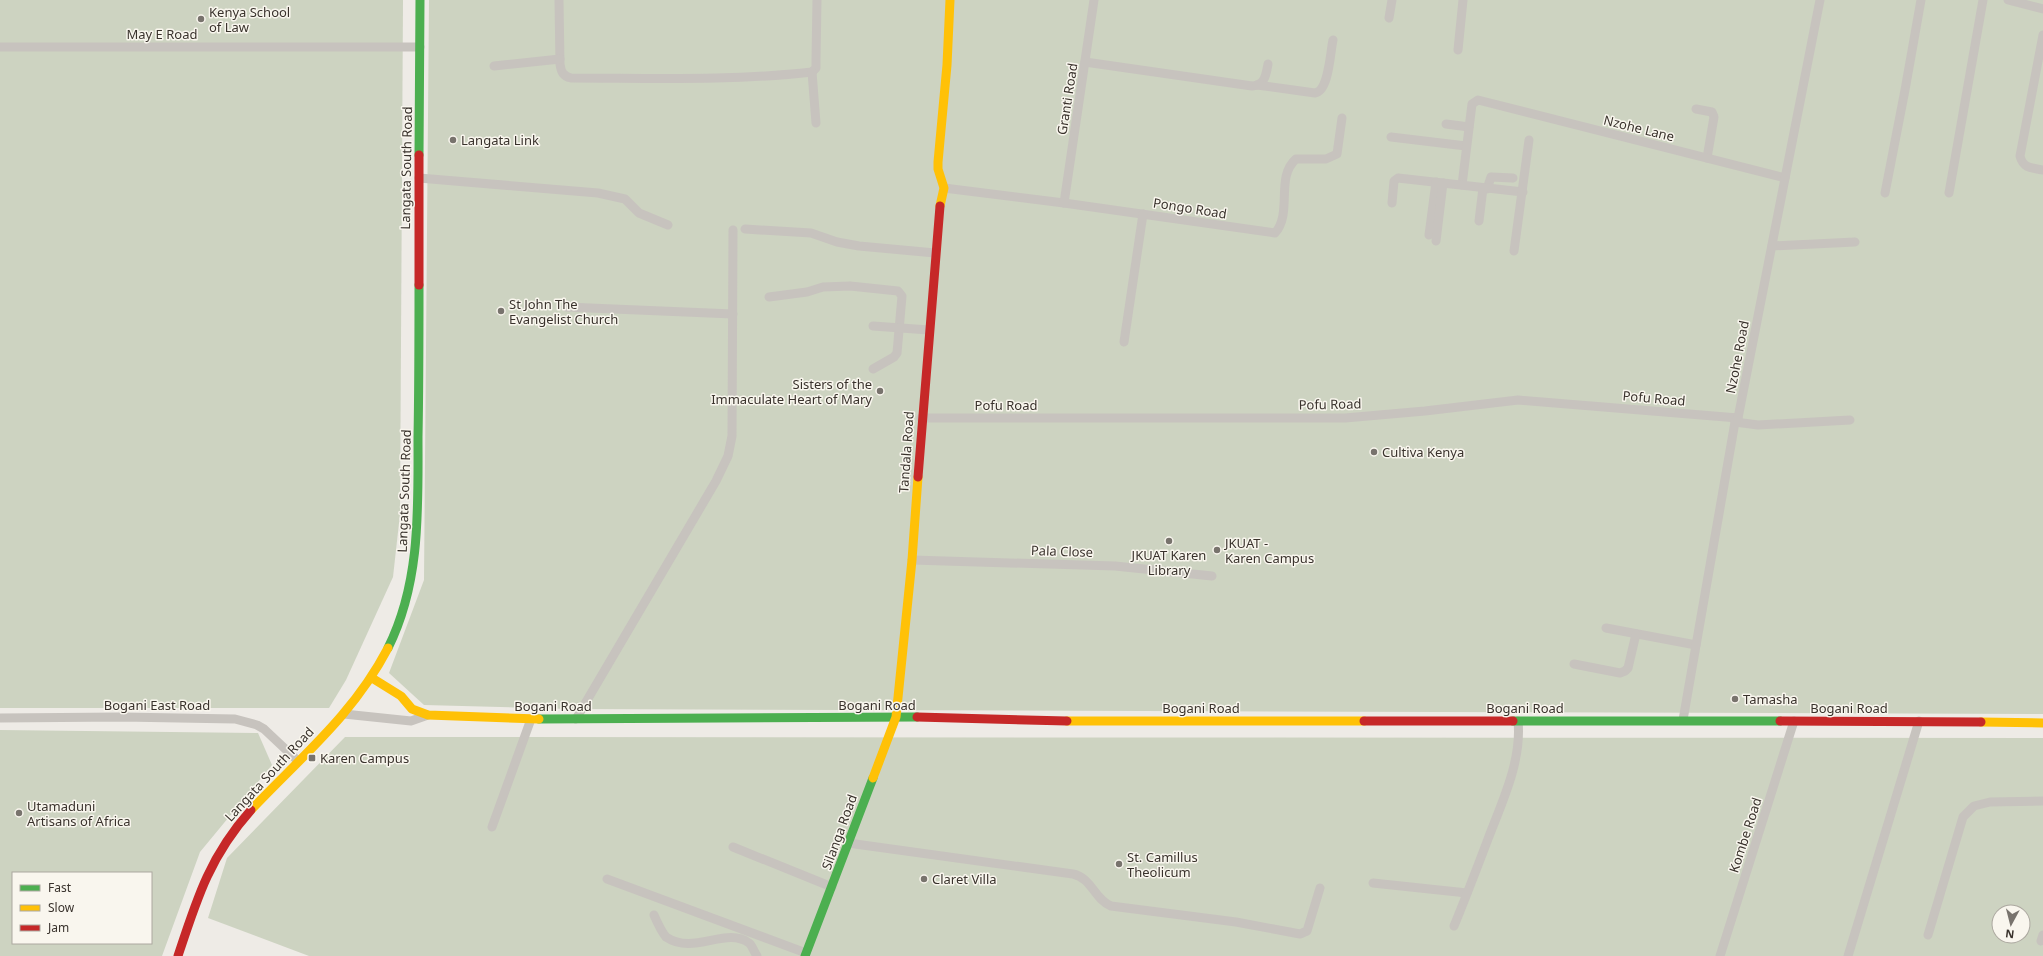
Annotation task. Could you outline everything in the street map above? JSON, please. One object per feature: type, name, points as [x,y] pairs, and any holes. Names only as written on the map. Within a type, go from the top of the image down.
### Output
[{"type":"street","name":"Langata South Road","points":[[178,956],[210,865],[241,821],[344,714],[372,678],[391,644],[401,620],[411,585],[416,543],[418,500],[420,0]]},
{"type":"street","points":[[559,0],[560,59],[562,74],[571,78],[747,76],[812,72],[816,68],[817,0]]},
{"type":"street","points":[[944,188],[938,166],[948,65],[950,0]]},
{"type":"street","name":"Granti Road","points":[[1064,202],[1094,0]]},
{"type":"street","points":[[1389,18],[1392,0]]},
{"type":"street","points":[[1458,50],[1464,0]]},
{"type":"street","name":"Nzohe Road","points":[[1683,720],[1736,420],[1820,0]]},
{"type":"street","points":[[1885,193],[1906,90],[1921,0]]},
{"type":"street","points":[[1949,193],[1983,0]]},
{"type":"street","points":[[2008,0],[2043,9]]},
{"type":"street","points":[[2043,35],[2020,156],[2022,162],[2027,168],[2043,170]]},
{"type":"street","points":[[1085,62],[1164,75],[1315,93],[1320,92],[1324,85],[1333,40]]},
{"type":"street","name":"May E Road","points":[[0,47],[420,47]]},
{"type":"street","points":[[494,66],[560,59]]},
{"type":"street","points":[[1257,86],[1264,80],[1268,64]]},
{"type":"street","points":[[812,72],[816,123]]},
{"type":"street","name":"Nzohe Lane","points":[[1469,127],[1472,104],[1478,100],[1487,101],[1785,178]]},
{"type":"street","points":[[1696,109],[1712,112],[1714,117],[1707,158]]},
{"type":"street","name":"Pongo Road","points":[[944,188],[1064,202],[1275,233],[1282,222],[1288,168],[1296,159],[1326,159],[1337,154],[1342,118]]},
{"type":"street","points":[[1446,124],[1469,127],[1462,185]]},
{"type":"street","points":[[1391,137],[1466,146]]},
{"type":"street","points":[[1514,251],[1529,140]]},
{"type":"street","points":[[1479,221],[1485,188],[1491,177],[1513,178]]},
{"type":"street","points":[[419,178],[598,193],[625,199],[639,213],[668,224]]},
{"type":"street","points":[[1392,203],[1395,178],[1523,192]]},
{"type":"street","points":[[1433,238],[1440,182]]},
{"type":"street","name":"Tandala Road","points":[[896,717],[912,560],[934,253],[940,206],[944,188]]},
{"type":"street","points":[[1124,342],[1144,214]]},
{"type":"street","points":[[745,229],[811,233],[837,242],[859,246],[934,253]]},
{"type":"street","points":[[576,719],[698,512],[728,456],[732,442],[733,421],[733,230]]},
{"type":"street","points":[[1772,246],[1855,242]]},
{"type":"street","points":[[769,296],[807,292],[823,287],[850,286],[898,291],[902,296],[898,328],[897,354],[873,369]]},
{"type":"street","points":[[566,307],[732,314]]},
{"type":"street","points":[[873,326],[929,330]]},
{"type":"street","name":"Pofu Road","points":[[921,418],[1345,418],[1425,411],[1518,400],[1736,420],[1758,425],[1850,420]]},
{"type":"street","name":"Pala Close","points":[[912,560],[1115,566],[1212,576]]},
{"type":"street","points":[[1606,628],[1696,645]]},
{"type":"street","points":[[1574,664],[1620,673],[1625,671],[1628,668],[1636,634]]},
{"type":"street","name":"Bogani Road","points":[[372,678],[401,696],[412,709],[428,715],[531,719],[896,717],[1080,721],[1683,720],[2043,722]]},
{"type":"street","points":[[344,714],[411,721],[428,715]]},
{"type":"street","name":"Bogani East Road","points":[[0,718],[122,717],[235,719],[257,725],[264,729],[298,761]]},
{"type":"street","name":"Silanga Road","points":[[805,955],[896,717]]},
{"type":"street","points":[[492,826],[531,719]]},
{"type":"street","points":[[1454,926],[1500,809],[1517,754],[1519,734],[1518,721]]},
{"type":"street","name":"Kombe Road","points":[[1720,956],[1794,721]]},
{"type":"street","points":[[1848,956],[1919,721]]},
{"type":"street","points":[[1928,936],[1963,817],[1974,806],[1990,802],[2043,801]]},
{"type":"street","points":[[848,843],[1073,874],[1086,880],[1100,899],[1111,906],[1236,922],[1300,934],[1307,931],[1320,888]]},
{"type":"street","points":[[733,847],[832,887]]},
{"type":"street","points":[[607,879],[805,955]]},
{"type":"street","points":[[1373,883],[1467,893]]},
{"type":"street","points":[[654,915],[666,937],[682,946],[694,948],[728,939],[739,939],[749,943],[757,956]]},
{"type":"green space","points":[[0,0],[403,0],[400,514],[393,577],[346,680],[329,708],[0,708]]},
{"type":"green space","points":[[429,0],[2043,0],[2043,714],[570,709],[424,705],[389,673],[424,580]]},
{"type":"green space","points":[[0,730],[258,733],[272,765],[200,852],[162,956],[0,956]]},
{"type":"green space","points":[[345,737],[2043,738],[2043,956],[309,956],[208,918],[227,858]]},
{"type":"traffic: fast","points":[[419,155],[420,0]]},
{"type":"traffic: fast","points":[[388,648],[399,623],[407,597],[415,544],[418,491],[419,285]]},
{"type":"traffic: fast","points":[[539,719],[917,717]]},
{"type":"traffic: fast","points":[[1513,721],[1780,721]]},
{"type":"traffic: fast","points":[[805,956],[873,778]]},
{"type":"traffic: slow","points":[[940,206],[944,188],[938,169],[938,162],[947,65],[950,0]]},
{"type":"traffic: slow","points":[[873,778],[896,717],[912,560],[918,477]]},
{"type":"traffic: slow","points":[[251,810],[308,753],[343,714],[359,694],[388,648]]},
{"type":"traffic: slow","points":[[372,678],[401,696],[412,709],[428,715],[539,719]]},
{"type":"traffic: slow","points":[[1067,721],[1364,721]]},
{"type":"traffic: slow","points":[[1981,722],[2043,723]]},
{"type":"traffic: jam","points":[[419,155],[419,285]]},
{"type":"traffic: jam","points":[[918,477],[940,206]]},
{"type":"traffic: jam","points":[[917,717],[1067,721]]},
{"type":"traffic: jam","points":[[1364,721],[1513,721]]},
{"type":"traffic: jam","points":[[1780,721],[1981,722]]},
{"type":"traffic: jam","points":[[178,956],[206,878],[225,844],[251,810]]},
{"type":"place","name":"Kenya School of Law","points":[[201,19]]},
{"type":"place","name":"Langata Link","points":[[453,140]]},
{"type":"place","name":"St John The Evangelist Church","points":[[501,311]]},
{"type":"place","name":"Sisters of the Immaculate Heart of Mary","points":[[880,391]]},
{"type":"place","name":"Cultiva Kenya","points":[[1374,452]]},
{"type":"place","name":"JKUAT Karen Library","points":[[1169,541]]},
{"type":"place","name":"JKUAT - Karen Campus","points":[[1217,550]]},
{"type":"place","name":"Tamasha","points":[[1735,699]]},
{"type":"place","name":"Karen Campus","points":[[312,758]]},
{"type":"place","name":"Utamaduni Artisans of Africa","points":[[19,813]]},
{"type":"place","name":"St. Camillus Theolicum","points":[[1119,864]]},
{"type":"place","name":"Claret Villa","points":[[924,879]]}]
